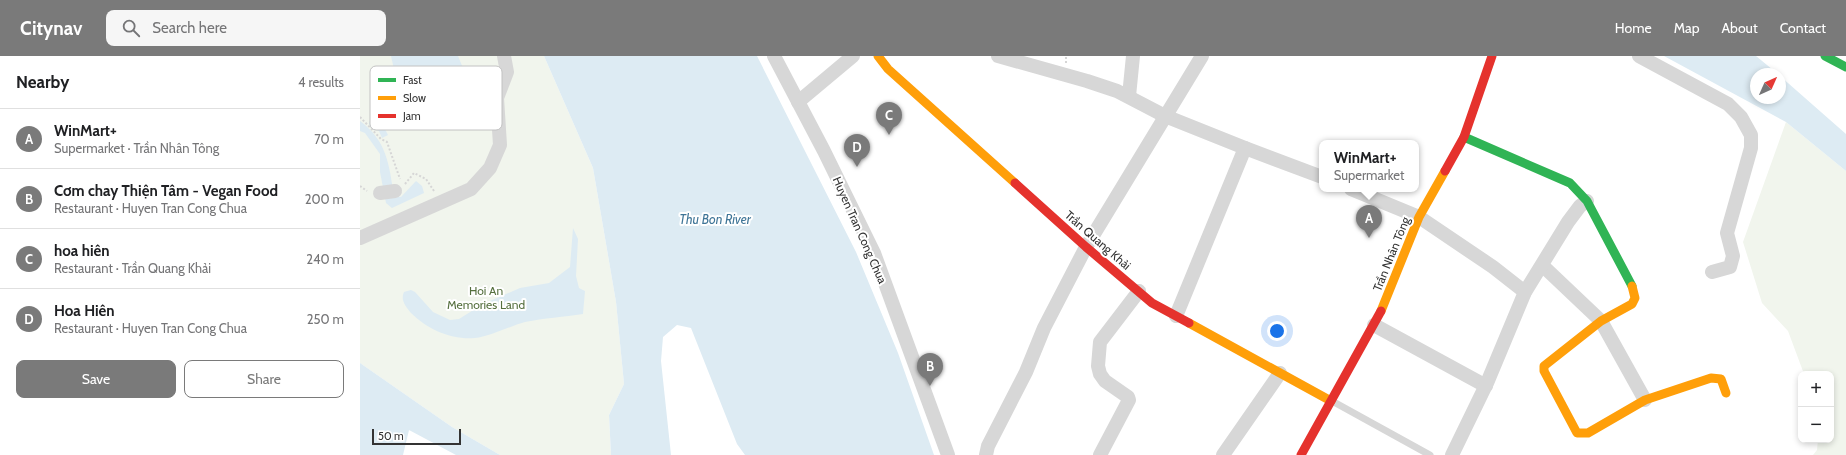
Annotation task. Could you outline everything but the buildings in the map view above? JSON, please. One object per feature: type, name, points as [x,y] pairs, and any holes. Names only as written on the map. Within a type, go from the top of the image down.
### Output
[{"type":"street","points":[[502,85],[507,72],[504,56]]},
{"type":"street","name":"Huyen Tran Cong Chua","points":[[774,56],[874,253],[948,455]]},
{"type":"street","points":[[798,102],[853,56]]},
{"type":"street","name":"Trần Quang Khải","points":[[878,56],[888,69],[1086,247],[1152,302],[1331,401]]},
{"type":"street","points":[[998,56],[1086,81],[1129,96],[1165,116],[1319,176]]},
{"type":"street","points":[[1129,96],[1133,56]]},
{"type":"street","points":[[983,453],[1026,372],[1044,328],[1086,247],[1202,56]]},
{"type":"street","name":"Trần Nhân Tông","points":[[1301,455],[1374,325],[1419,217],[1464,137],[1492,56]]},
{"type":"street","points":[[1639,56],[1728,104],[1741,117],[1751,135],[1751,148],[1727,233],[1733,256],[1730,267],[1712,272]]},
{"type":"street","points":[[1825,56],[1846,67]]},
{"type":"street","points":[[360,238],[440,204],[471,189],[490,168],[500,145],[499,130]]},
{"type":"street","points":[[1464,137],[1570,183],[1587,201],[1632,287],[1635,298],[1632,304],[1601,321],[1544,366],[1544,371],[1577,433],[1588,433],[1645,400],[1711,378],[1721,379],[1726,393]]},
{"type":"street","points":[[1176,316],[1245,148]]},
{"type":"street","points":[[380,193],[395,191]]},
{"type":"street","points":[[1358,192],[1419,217],[1487,263],[1526,292]]},
{"type":"street","points":[[1452,455],[1486,386],[1526,292],[1543,266],[1568,222],[1580,206],[1587,201]]},
{"type":"street","points":[[1543,266],[1601,321],[1645,400]]},
{"type":"street","points":[[1102,455],[1129,400],[1128,397],[1105,381],[1100,374],[1098,366],[1100,342],[1139,291]]},
{"type":"street","points":[[1374,325],[1486,386]]},
{"type":"street","points":[[1223,455],[1280,373]]},
{"type":"lane","points":[[1331,401],[1430,455]]},
{"type":"path","points":[[360,117],[370,127]]},
{"type":"path","points":[[372,130],[381,139],[387,142],[403,188],[414,173],[426,179],[440,204]]},
{"type":"green space","name":"Hoi An Memories Land","points":[[360,56],[544,56],[593,168],[616,302],[624,384],[609,415],[611,455],[500,455],[452,427],[360,363]]},
{"type":"green space","points":[[1786,122],[1846,171],[1846,455],[1813,455],[1817,450],[1818,443],[1834,443],[1834,371],[1803,371],[1788,331],[1762,303],[1743,242]]},
{"type":"water","points":[[391,56],[458,56],[462,66],[393,66]]},
{"type":"water","name":"Thu Bon River","points":[[544,56],[757,56],[856,252],[898,353],[934,455],[745,455],[737,444],[691,328],[677,325],[663,337],[661,361],[671,455],[611,455],[609,415],[624,384],[616,302],[593,168]]},
{"type":"water","points":[[1664,56],[1756,56],[1771,68],[1750,68],[1750,103]]},
{"type":"water","points":[[1786,81],[1846,134],[1846,171],[1786,122],[1753,104],[1786,104]]},
{"type":"water","points":[[360,121],[376,137],[381,145],[388,163],[394,196],[401,197],[416,181],[422,186],[424,193],[392,208],[386,203],[380,172],[380,154],[365,133],[360,131]]},
{"type":"water","points":[[376,130],[386,130],[388,135],[382,138],[379,131]]},
{"type":"water","points":[[573,228],[578,239],[576,276],[579,288],[585,291],[583,314],[539,319],[525,322],[487,336],[466,338],[441,333],[433,329],[411,313],[404,303],[404,292],[411,290],[415,292],[433,312],[450,320],[459,319],[483,304],[520,288],[549,283],[570,267]]},
{"type":"water","points":[[360,363],[452,427],[500,455],[456,455],[409,430],[403,455],[360,455]]},
{"type":"traffic: fast","points":[[1825,56],[1846,67]]},
{"type":"traffic: fast","points":[[1464,137],[1570,183],[1587,201],[1632,286]]},
{"type":"traffic: slow","points":[[878,56],[888,69],[1015,183]]},
{"type":"traffic: slow","points":[[1381,311],[1419,217],[1445,171]]},
{"type":"traffic: slow","points":[[1632,286],[1635,298],[1632,304],[1601,321],[1544,366],[1544,371],[1577,433],[1588,433],[1645,400],[1711,378],[1721,379],[1726,393]]},
{"type":"traffic: slow","points":[[1189,323],[1331,401]]},
{"type":"traffic: jam","points":[[1445,171],[1464,137],[1492,56]]},
{"type":"traffic: jam","points":[[1015,183],[1086,247],[1152,303],[1189,323]]},
{"type":"traffic: jam","points":[[1301,455],[1381,311]]},
{"type":"place","name":"hoa hiên","points":[[889,135]]},
{"type":"place","name":"Hoa Hiên","points":[[857,167]]},
{"type":"place","name":"WinMart+","points":[[1369,238]]},
{"type":"place","name":"Cơm chay Thiện Tâm - Vegan Food","points":[[930,386]]}]
